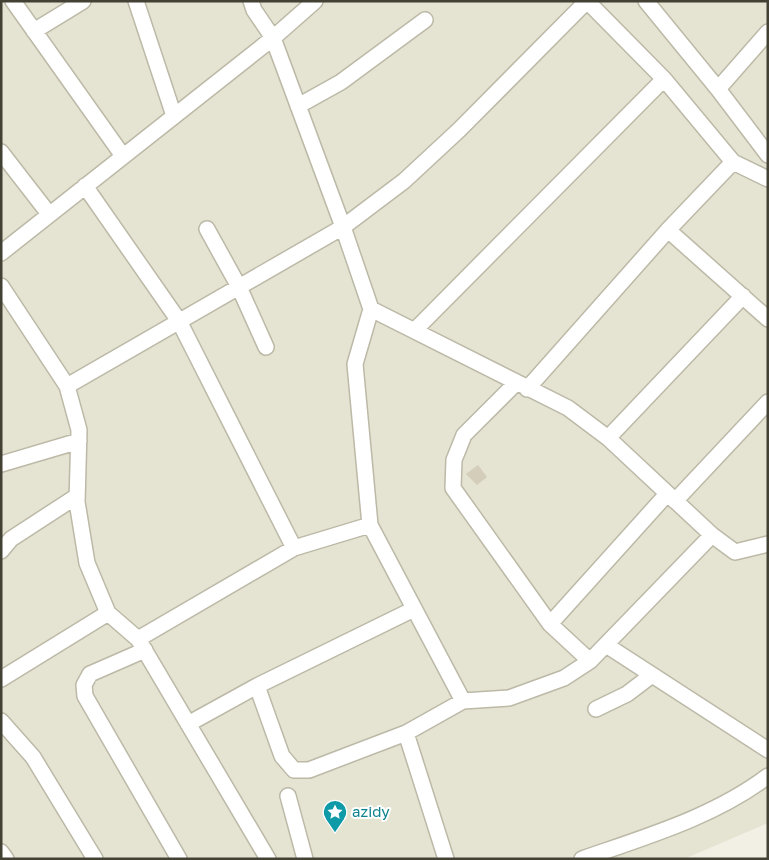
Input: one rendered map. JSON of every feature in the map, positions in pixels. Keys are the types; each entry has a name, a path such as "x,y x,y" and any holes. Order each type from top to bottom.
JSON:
{"street":[{"path":"13,1 123,156"},
{"path":"34,31 83,1"},
{"path":"136,1 174,116"},
{"path":"251,1 254,10 273,38 343,227 371,309 355,364 370,525 462,701"},
{"path":"1,253 273,38 315,1"},
{"path":"67,386 343,227 411,174 587,1 664,80 733,162 768,179"},
{"path":"646,1 718,89 768,155"},
{"path":"298,106 341,82 425,20"},
{"path":"718,89 768,32"},
{"path":"415,330 664,80"},
{"path":"1,152 49,214"},
{"path":"590,661 550,624 452,488 454,460 464,435 522,386 733,162"},
{"path":"85,186 180,321 294,548"},
{"path":"208,229 239,287 266,346"},
{"path":"668,230 768,319"},
{"path":"1,286 67,386 79,430 77,496 87,563 108,613 141,644 268,859"},
{"path":"608,438 743,296"},
{"path":"371,309 568,408 608,438 712,535 735,552 768,544"},
{"path":"550,624 671,498 768,402"},
{"path":"1,464 79,441"},
{"path":"1,551 12,539 77,496"},
{"path":"179,859 85,696 84,685 90,674 294,548 370,525"},
{"path":"257,686 282,756 294,770 310,770 406,733 462,701 482,701 517,696 564,678 590,661 712,535"},
{"path":"188,724 257,686 414,609"},
{"path":"1,679 108,613"},
{"path":"606,644 768,750"},
{"path":"596,709 627,694 652,675"},
{"path":"1,721 33,758 95,859"},
{"path":"406,733 446,859"},
{"path":"582,859 659,832 733,799 768,776"},
{"path":"288,796 305,859"},
{"path":"1,852 6,859"}],"shaded area":[{"path":"1,1 768,1 768,823 684,859 1,859"}],"building":[{"path":"478,465 487,477 477,485 466,474"}],"place":[{"name":"azidy","path":"335,833"}]}
